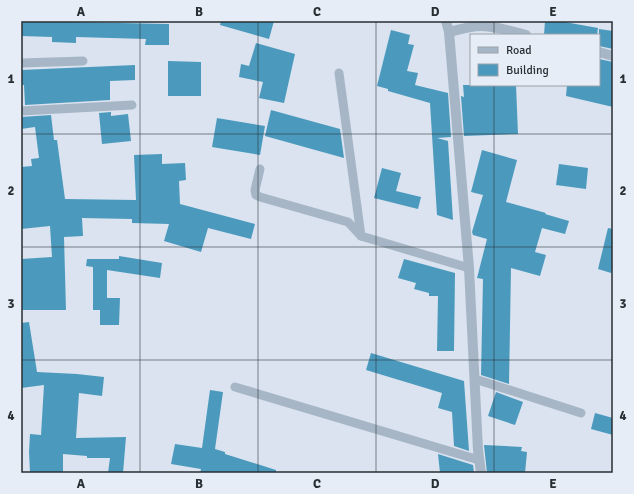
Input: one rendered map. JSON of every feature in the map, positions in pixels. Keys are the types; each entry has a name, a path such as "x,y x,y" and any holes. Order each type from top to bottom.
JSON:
{"street":[{"path":"446,21 449,32 469,268 474,379 481,473"},
{"path":"449,32 481,26 522,34"},
{"path":"600,52 613,56"}],"lane":[{"path":"21,63 83,61"},
{"path":"339,74 361,236"},
{"path":"21,111 132,105"},
{"path":"260,169 255,190 256,194 260,197 348,222 361,236 469,268"},
{"path":"474,379 581,413"},
{"path":"235,387 479,460"}],"building":[{"path":"21,21 169,24 169,45 145,45 146,39 76,37 76,43 52,42 52,37 21,36"},
{"path":"221,21 274,21 269,39 220,25"},
{"path":"545,21 559,21 598,28 597,34 544,34"},
{"path":"599,29 613,31 613,49 600,46"},
{"path":"391,30 410,35 408,44 414,45 407,71 418,73 415,85 448,93 451,137 437,138 448,141 453,220 437,215 430,103 388,91 388,89 377,86"},
{"path":"256,43 295,54 284,103 259,98 263,82 239,77 241,64 249,66"},
{"path":"600,59 613,62 613,107 566,96 567,86 600,86"},
{"path":"168,61 201,62 201,96 168,96"},
{"path":"135,65 135,80 110,81 110,100 25,105 24,85 21,85 21,70"},
{"path":"463,85 516,86 518,134 464,136 461,96 464,97"},
{"path":"271,110 340,129 344,158 265,136"},
{"path":"111,112 111,116 128,114 131,141 102,144 99,113"},
{"path":"51,115 54,140 57,140 65,199 136,200 134,155 162,154 162,164 185,163 186,180 179,181 180,204 255,224 251,239 208,228 201,252 164,241 169,224 132,223 132,219 82,218 83,236 64,237 66,310 21,310 21,259 52,257 50,226 21,229 21,167 32,166 31,159 39,158 35,127 21,129 21,117"},
{"path":"217,118 265,126 260,155 212,147"},
{"path":"482,150 517,160 506,202 569,221 565,234 542,228 535,252 546,255 540,276 511,268 509,384 481,375 483,279 477,278 487,239 473,235 472,232 483,195 471,192"},
{"path":"559,164 588,168 586,189 556,185"},
{"path":"382,168 401,173 396,191 421,197 418,209 374,198"},
{"path":"608,228 613,229 613,265 611,273 598,269"},
{"path":"119,256 162,263 160,278 107,270 107,298 120,298 119,325 100,325 100,310 93,310 93,267 86,266 87,259 119,259"},
{"path":"404,259 455,273 454,351 437,351 438,296 429,296 429,293 414,289 416,283 398,278"},
{"path":"29,322 37,372 104,377 102,396 79,393 76,438 126,437 123,473 108,473 110,458 87,458 87,456 63,454 63,473 30,473 30,434 41,435 44,385 21,388 21,323"},
{"path":"371,353 464,381 469,451 454,446 452,412 438,408 442,393 366,370"},
{"path":"210,390 223,392 215,449 225,452 225,454 276,470 276,473 200,473 201,469 171,464 175,444 202,448"},
{"path":"496,392 523,402 515,425 488,416"},
{"path":"595,413 613,418 613,435 591,429"},
{"path":"484,445 522,447 521,451 527,452 525,473 487,473"},
{"path":"438,454 473,465 474,473 440,473"}]}
